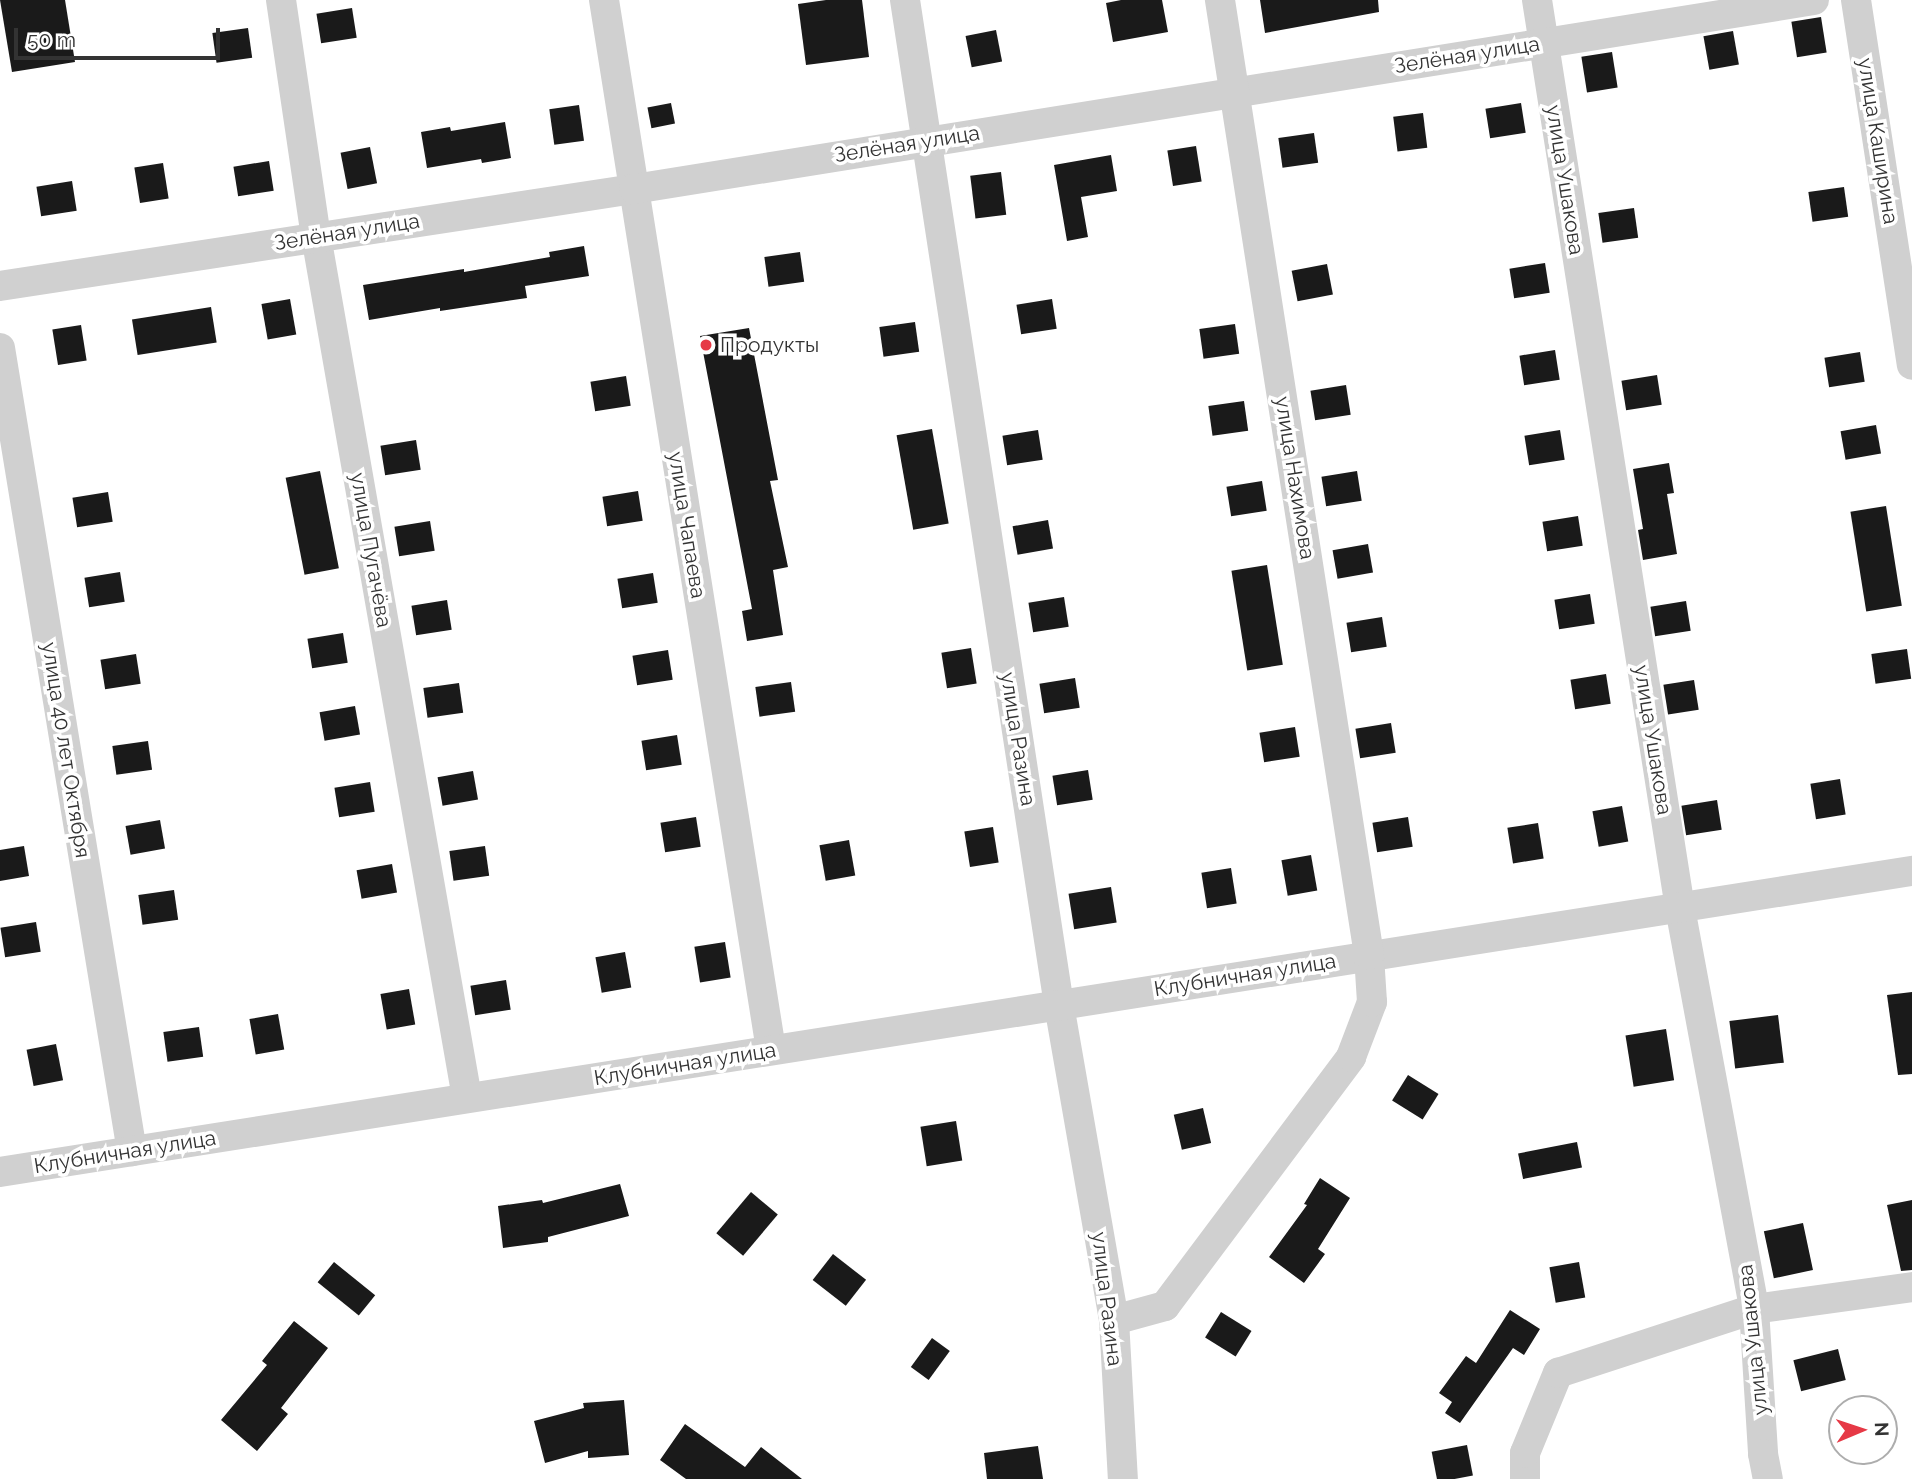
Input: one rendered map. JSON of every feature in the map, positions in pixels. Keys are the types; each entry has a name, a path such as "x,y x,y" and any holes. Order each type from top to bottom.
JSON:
{"street":[{"name":"улица Пугачёва","path":"281,0 316,236 467,1098"},
{"name":"улица Чапаева","path":"604,0 771,1051"},
{"name":"улица Разина","path":"905,0 1059,1005 1114,1320 1123,1479"},
{"name":"улица Нахимова","path":"1220,0 1369,955"},
{"name":"улица Ушакова","path":"1537,0 1680,908 1754,1309 1763,1454 1768,1479"},
{"name":"Зелёная улица","path":"0,286 634,189 1814,0"},
{"name":"улица Каширина","path":"1856,0 1912,366"},
{"name":"улица 40 лет Октября","path":"0,348 132,1151"},
{"name":"Клубничная улица","path":"0,1172 1912,871"},
{"path":"1114,1320 1165,1306 1351,1057 1372,1002 1369,955"},
{"path":"1525,1479 1525,1453 1559,1373 1754,1309 1912,1287"}],"building":[{"path":"0,0 65,0 75,62 12,72"},
{"path":"826,0 862,0 869,57 806,65 798,4"},
{"path":"1121,0 1162,0 1168,32 1113,42 1106,3"},
{"path":"1260,0 1378,0 1379,12 1265,33"},
{"path":"352,8 357,38 321,43 316,14"},
{"path":"1821,17 1827,53 1797,57 1791,22"},
{"path":"248,28 252,58 217,63 212,33"},
{"path":"996,30 1002,61 972,67 966,36"},
{"path":"1733,31 1739,64 1709,70 1703,36"},
{"path":"1612,52 1618,88 1587,92 1581,57"},
{"path":"671,103 675,124 651,128 647,108"},
{"path":"1521,103 1526,133 1490,138 1485,109"},
{"path":"579,105 584,141 554,145 549,109"},
{"path":"1423,113 1427,148 1397,151 1393,117"},
{"path":"505,122 511,158 482,163 481,159 427,168 421,132 450,127 451,131"},
{"path":"1314,133 1318,163 1283,168 1278,138"},
{"path":"1196,146 1202,182 1173,186 1167,151"},
{"path":"370,147 377,183 348,189 341,153"},
{"path":"1111,155 1117,191 1081,197 1088,237 1067,241 1054,165"},
{"path":"269,161 274,191 238,196 233,167"},
{"path":"163,163 169,199 140,203 134,168"},
{"path":"1001,172 1006,215 975,218 970,176"},
{"path":"72,181 77,211 41,216 36,187"},
{"path":"1844,187 1848,217 1813,222 1808,192"},
{"path":"1634,208 1638,238 1603,243 1598,213"},
{"path":"584,246 589,276 525,286 527,298 369,320 363,285 550,257 549,252"},
{"path":"800,252 804,282 769,287 764,257"},
{"path":"1545,263 1550,293 1514,298 1509,269"},
{"path":"1327,264 1333,294 1298,301 1292,271"},
{"path":"290,299 296,334 268,339 261,304"},
{"path":"1052,299 1057,329 1021,334 1016,305"},
{"path":"211,307 217,343 138,355 132,320"},
{"path":"915,322 919,352 884,357 879,327"},
{"path":"1235,324 1239,354 1204,359 1199,329"},
{"path":"81,325 87,361 58,365 52,330"},
{"path":"749,328 778,480 770,481 788,567 773,570 783,635 747,641 742,611 752,609 700,336"},
{"path":"1555,350 1560,380 1524,385 1519,356"},
{"path":"1860,352 1865,382 1829,387 1824,358"},
{"path":"1657,375 1662,405 1626,410 1621,381"},
{"path":"626,376 631,406 595,411 590,382"},
{"path":"1346,385 1351,415 1315,420 1310,391"},
{"path":"1244,401 1248,431 1213,436 1208,406"},
{"path":"1876,425 1881,454 1846,460 1841,431"},
{"path":"932,429 949,524 913,530 897,435"},
{"path":"1038,430 1043,460 1007,465 1002,436"},
{"path":"1560,430 1565,460 1529,465 1524,436"},
{"path":"416,440 421,470 385,475 380,446"},
{"path":"1669,463 1674,493 1667,494 1677,554 1643,560 1638,530 1643,529 1633,469"},
{"path":"320,471 339,568 305,575 286,478"},
{"path":"1357,471 1362,501 1326,506 1321,477"},
{"path":"1262,481 1267,511 1231,516 1226,487"},
{"path":"638,491 643,521 607,526 602,497"},
{"path":"108,492 113,522 77,527 72,498"},
{"path":"1886,506 1902,606 1866,611 1850,512"},
{"path":"1578,516 1583,546 1547,551 1542,522"},
{"path":"1048,520 1053,549 1018,555 1013,526"},
{"path":"430,521 435,551 399,556 394,527"},
{"path":"1368,544 1373,573 1338,579 1333,550"},
{"path":"1267,565 1283,665 1247,670 1231,571"},
{"path":"120,572 125,602 89,607 84,578"},
{"path":"653,573 658,603 622,608 617,579"},
{"path":"1590,594 1595,624 1559,629 1554,600"},
{"path":"1064,597 1069,627 1033,632 1028,603"},
{"path":"447,600 452,630 416,635 411,606"},
{"path":"1686,601 1691,631 1655,636 1650,607"},
{"path":"1382,617 1387,647 1351,652 1346,623"},
{"path":"343,633 348,663 312,668 307,639"},
{"path":"971,648 977,684 947,688 941,653"},
{"path":"1907,649 1911,679 1876,684 1871,654"},
{"path":"668,650 673,680 637,685 632,656"},
{"path":"136,654 141,684 105,689 100,660"},
{"path":"1606,674 1611,704 1575,709 1570,680"},
{"path":"1075,678 1080,708 1044,713 1039,684"},
{"path":"1694,680 1699,710 1668,714 1663,685"},
{"path":"791,682 795,712 760,717 755,687"},
{"path":"459,683 463,713 428,718 423,688"},
{"path":"355,706 360,735 325,741 320,712"},
{"path":"1391,723 1396,753 1360,758 1355,729"},
{"path":"1295,727 1300,757 1264,762 1259,733"},
{"path":"677,735 682,765 646,770 641,741"},
{"path":"148,741 152,770 116,775 112,746"},
{"path":"1088,770 1093,800 1057,805 1052,776"},
{"path":"473,771 478,800 443,806 438,777"},
{"path":"1840,779 1846,815 1816,819 1810,784"},
{"path":"370,782 375,812 339,817 334,788"},
{"path":"1717,800 1722,830 1686,835 1681,806"},
{"path":"1622,806 1628,841 1599,847 1592,811"},
{"path":"696,817 701,847 665,852 660,823"},
{"path":"1408,817 1413,847 1377,852 1372,823"},
{"path":"160,820 165,849 131,855 126,826"},
{"path":"1538,823 1544,859 1513,863 1507,828"},
{"path":"993,827 999,863 970,867 964,832"},
{"path":"849,840 855,875 826,881 819,845"},
{"path":"24,846 29,876 0,881 0,850"},
{"path":"485,846 489,876 454,881 449,851"},
{"path":"1311,855 1317,890 1288,896 1281,860"},
{"path":"392,864 397,893 362,899 357,870"},
{"path":"1231,868 1237,904 1207,908 1201,873"},
{"path":"1111,887 1117,923 1074,929 1069,894"},
{"path":"174,890 178,920 143,925 138,895"},
{"path":"36,922 41,952 5,957 0,928"},
{"path":"725,942 731,978 700,982 694,947"},
{"path":"625,952 631,987 602,993 595,957"},
{"path":"506,980 511,1010 475,1015 470,986"},
{"path":"409,989 415,1024 387,1029 380,994"},
{"path":"1912,992 1912,1074 1898,1075 1887,995"},
{"path":"278,1014 284,1049 256,1054 249,1019"},
{"path":"1778,1015 1784,1063 1735,1069 1729,1021"},
{"path":"199,1027 203,1057 168,1062 163,1032"},
{"path":"1666,1029 1674,1080 1634,1087 1626,1035"},
{"path":"56,1044 63,1080 34,1086 27,1050"},
{"path":"1408,1075 1439,1094 1423,1120 1392,1100"},
{"path":"1203,1108 1211,1143 1182,1150 1174,1115"},
{"path":"956,1121 962,1161 927,1166 920,1127"},
{"path":"1577,1142 1582,1168 1523,1179 1518,1153"},
{"path":"1320,1178 1350,1198 1318,1249 1325,1254 1304,1283 1269,1257 1307,1205 1304,1204"},
{"path":"620,1184 629,1216 548,1237 548,1242 503,1248 498,1206 542,1200 543,1203"},
{"path":"751,1192 778,1214 743,1256 716,1233"},
{"path":"1912,1200 1912,1270 1901,1271 1887,1205"},
{"path":"1803,1223 1813,1270 1774,1278 1764,1231"},
{"path":"833,1254 866,1280 846,1306 813,1280"},
{"path":"334,1262 375,1295 359,1316 318,1282"},
{"path":"1579,1262 1585,1297 1556,1303 1549,1267"},
{"path":"1510,1310 1540,1329 1524,1355 1513,1348 1460,1423 1445,1413 1452,1402 1439,1393 1466,1356 1476,1363"},
{"path":"1221,1312 1252,1331 1236,1357 1205,1337"},
{"path":"294,1321 328,1348 281,1408 288,1414 257,1451 221,1420 267,1365 262,1361"},
{"path":"932,1338 950,1351 929,1380 911,1367"},
{"path":"1838,1349 1846,1380 1801,1391 1793,1360"},
{"path":"624,1400 629,1455 588,1458 588,1451 545,1463 534,1421 584,1408 583,1403"},
{"path":"685,1424 745,1467 761,1447 802,1479 686,1479 660,1460"},
{"path":"1467,1445 1473,1475 1437,1479 1432,1452"},
{"path":"1038,1446 1043,1479 987,1479 984,1453"}],"place":[{"name":"Продукты","path":"706,345"}]}
